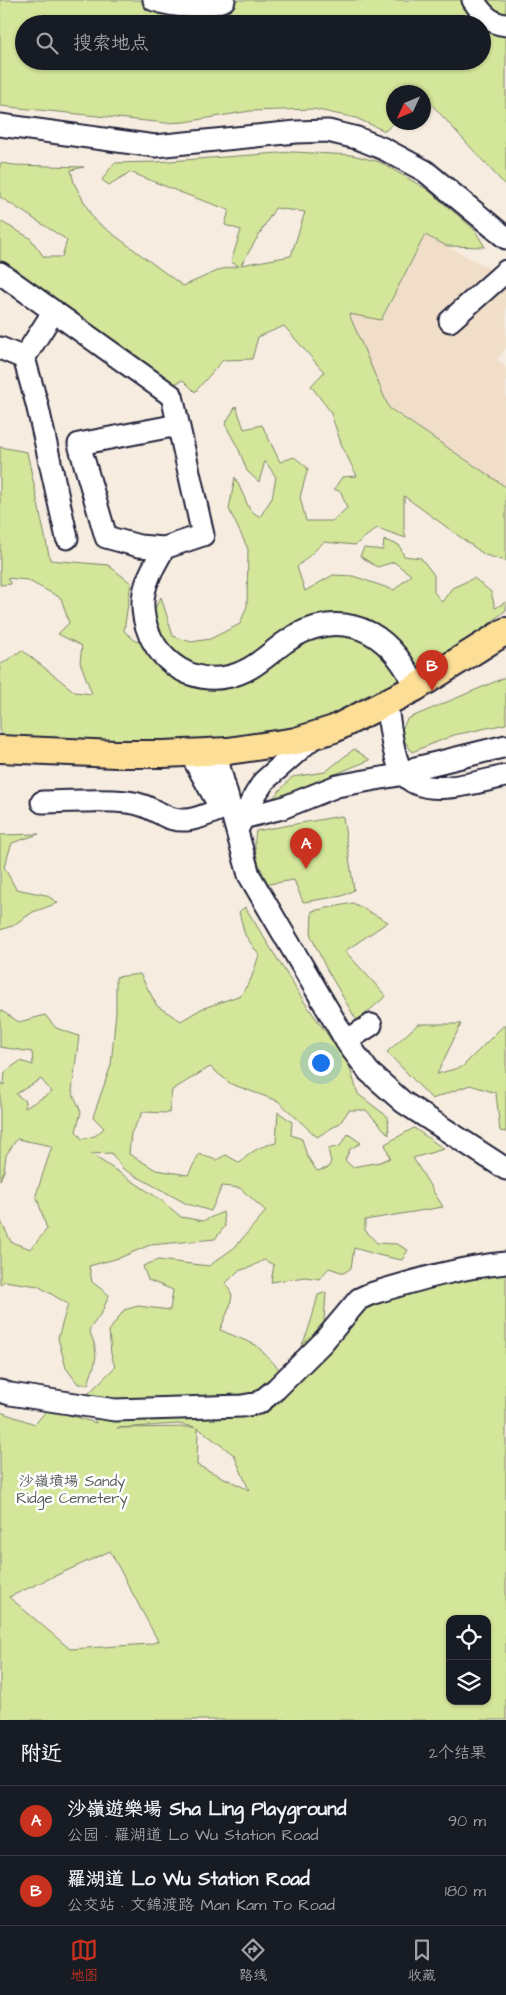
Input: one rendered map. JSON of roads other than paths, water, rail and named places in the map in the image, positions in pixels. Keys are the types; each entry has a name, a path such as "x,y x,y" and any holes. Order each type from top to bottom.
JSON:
{"main road":[{"path":"0,749 116,754 202,752 296,741 334,729 415,688 506,631"}],"street":[{"path":"154,0 188,7 205,6 224,0"},
{"path":"472,0 485,15"},
{"path":"491,20 506,25"},
{"path":"0,125 155,146 296,132 328,131 357,138 384,149 425,171 506,238"},
{"path":"450,321 506,271"},
{"path":"0,272 172,396 203,535 164,548 139,546 106,537 78,444 178,425"},
{"path":"54,311 24,358 67,538"},
{"path":"0,348 24,358"},
{"path":"139,546 146,585 143,614 148,634 154,645 169,662 187,673 207,678 226,678 236,675 254,666 284,643 304,631 339,624 358,628 376,637 410,673 415,688"},
{"path":"146,585 164,548"},
{"path":"386,702 394,748 404,774 418,784 427,788 444,787 506,776"},
{"path":"239,825 264,781 317,734"},
{"path":"239,825 337,786 404,774 416,768 506,746"},
{"path":"202,752 221,809 239,825"},
{"path":"202,752 239,825 249,875 346,1041 369,1072 387,1089 506,1170"},
{"path":"42,802 128,802 147,806 164,816 178,821 191,821 221,809"},
{"path":"346,1041 371,1025"},
{"path":"0,1391 115,1410 242,1406 259,1403 276,1389 322,1343 359,1300 370,1294 446,1273 483,1265 506,1263"}],"place":[{"name":"羅湖道 Lo Wu Station Road","path":"432,691"},
{"name":"沙嶺遊樂場 Sha Ling Playground","path":"306,869"}],"park label":[{"name":"沙嶺墳場 Sandy Ridge Cemetery","path":"72,1490"}]}
